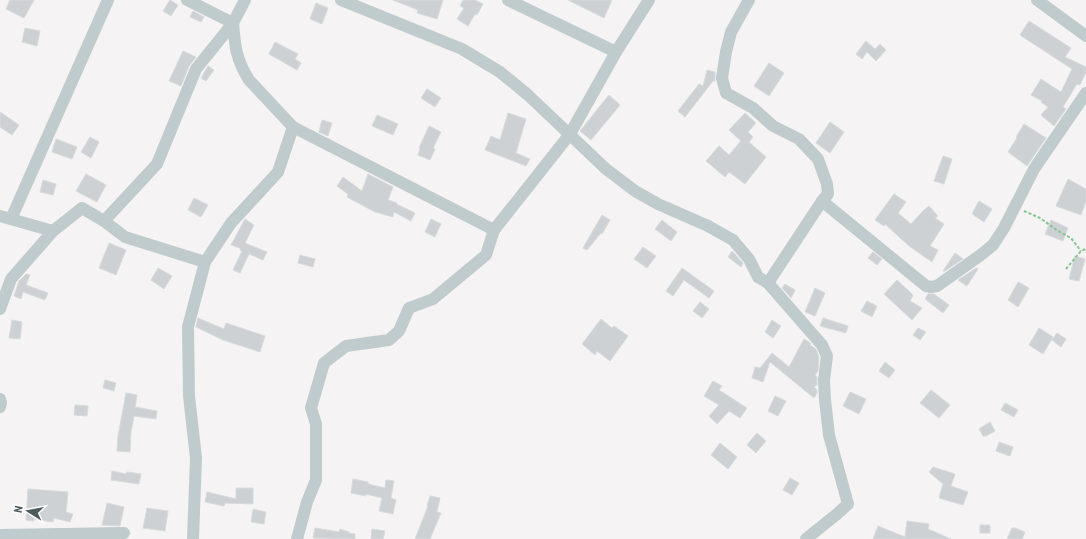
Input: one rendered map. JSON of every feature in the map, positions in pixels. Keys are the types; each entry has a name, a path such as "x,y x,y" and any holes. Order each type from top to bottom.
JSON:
{"street":[{"path":"53,231 5,218 108,0"},
{"path":"187,0 233,23"},
{"path":"104,221 157,164 196,69 233,23 245,0"},
{"path":"341,0 462,49 500,72 528,95 606,169 634,191 658,204 708,226 733,240 749,259 758,277 768,283 822,345 827,356 824,394 829,435 848,504 806,539"},
{"path":"508,0 616,52"},
{"path":"297,539 307,502 316,480 316,424 311,408 324,363 346,346 389,340 399,331 409,308 433,299 486,255 494,230 570,134 616,52 648,0"},
{"path":"749,0 731,32 726,52 722,78 726,93 753,108 773,126 799,139 818,159 827,184 828,194 768,283"},
{"path":"1037,0 1086,36"},
{"path":"233,23 236,52 244,72 249,80 293,127 494,230"},
{"path":"822,201 926,286 937,286 993,245 1004,228 1034,169 1086,93"},
{"path":"194,539 196,458 189,396 188,327 205,262 230,222 278,172 293,127"},
{"path":"0,308 10,279 53,231 82,208 104,221 125,238 205,262"},
{"path":"0,399 0,407"},
{"path":"0,535 124,533"}],"path":[{"path":"1016,204 1026,212 1040,218 1058,231 1072,238 1081,251"},
{"path":"1066,269 1081,251 1086,249"}],"building":[{"path":"10,0 34,0 24,18 6,9"},
{"path":"170,0 178,5 171,16 163,11"},
{"path":"393,0 443,0 437,19 417,13 418,10"},
{"path":"463,0 475,0 483,4 477,15 475,14 468,26 457,19 464,8 460,6"},
{"path":"568,0 612,0 604,18"},
{"path":"316,3 328,8 322,24 310,19"},
{"path":"193,11 204,17 201,22 190,17"},
{"path":"1029,21 1071,48 1065,57 1086,67 1086,72 1080,85 1077,84 1063,107 1066,109 1054,126 1041,115 1048,107 1041,102 1042,101 1031,95 1041,79 1061,92 1072,69 1020,35"},
{"path":"25,28 40,31 37,46 22,42"},
{"path":"866,41 875,49 880,44 886,50 876,61 867,52 862,59 856,54"},
{"path":"275,42 298,54 295,59 301,63 297,70 269,54"},
{"path":"183,51 196,57 189,66 181,86 169,81"},
{"path":"769,63 784,73 769,96 754,86"},
{"path":"208,66 214,70 206,81 201,78"},
{"path":"707,70 715,72 715,81 713,81 685,117 678,111 699,84 703,86"},
{"path":"427,89 441,98 435,107 421,98"},
{"path":"609,95 620,105 591,140 580,131"},
{"path":"0,112 19,125 12,135 0,127"},
{"path":"508,113 526,119 516,153 530,159 526,166 485,150 491,136 500,140"},
{"path":"745,113 756,123 748,132 753,137 749,142 766,157 745,184 729,172 725,177 706,161 719,146 729,155 741,141 729,130"},
{"path":"377,115 398,124 393,135 372,126"},
{"path":"322,120 332,123 328,136 319,132"},
{"path":"830,122 844,132 830,153 816,143"},
{"path":"1024,124 1046,138 1027,166 1008,152"},
{"path":"429,126 441,132 433,148 435,149 430,160 418,155 419,148"},
{"path":"90,137 99,142 91,158 81,152"},
{"path":"56,139 77,147 72,159 52,152"},
{"path":"943,156 952,159 944,184 934,181"},
{"path":"86,174 106,185 97,202 76,191"},
{"path":"368,174 393,187 388,200 397,203 396,204 415,213 411,221 394,212 393,217 375,212 347,197 348,194 337,186 343,177 362,191"},
{"path":"1068,179 1086,189 1086,201 1081,215 1056,206"},
{"path":"43,180 56,184 53,195 40,192"},
{"path":"894,194 906,202 898,213 911,224 929,206 938,216 935,218 944,224 930,246 938,250 932,262 909,246 885,224 884,226 875,220"},
{"path":"194,198 208,205 201,217 188,210"},
{"path":"979,201 992,209 984,222 972,214"},
{"path":"602,215 610,220 602,234 601,233 587,250 583,248"},
{"path":"245,219 254,225 245,243 267,252 263,260 249,254 240,273 233,270 242,251 240,248 231,245"},
{"path":"431,219 441,224 435,237 425,232"},
{"path":"662,220 677,232 671,241 655,229"},
{"path":"1051,220 1068,228 1063,241 1045,234"},
{"path":"109,243 126,250 116,275 99,268"},
{"path":"643,247 656,256 647,268 634,259"},
{"path":"732,251 743,263 741,267 728,257"},
{"path":"873,252 882,259 877,265 868,258"},
{"path":"955,253 963,259 943,271"},
{"path":"300,255 315,259 313,267 298,263"},
{"path":"1075,256 1085,259 1079,281 1069,279"},
{"path":"158,268 172,276 164,289 151,280"},
{"path":"682,268 714,291 709,298 684,280 673,296 666,291"},
{"path":"976,268 978,269 967,286 958,280"},
{"path":"26,274 30,275 26,285 48,293 45,300 23,292 21,299 14,296 19,281"},
{"path":"897,280 913,295 910,301 922,308 912,320 884,294"},
{"path":"1018,282 1029,288 1018,307 1008,300"},
{"path":"785,284 795,290 791,298 782,288"},
{"path":"815,288 825,293 815,316 805,312"},
{"path":"928,294 934,294 949,305 943,313 925,299"},
{"path":"867,301 877,306 872,317 861,311"},
{"path":"700,302 709,309 702,318 693,311"},
{"path":"198,318 224,329 226,323 265,336 260,352 223,340 196,327"},
{"path":"823,318 848,326 846,333 820,326"},
{"path":"601,319 612,328 614,326 628,336 610,361 597,351 595,355 582,344"},
{"path":"12,320 22,322 20,339 9,338"},
{"path":"772,320 781,326 773,338 765,332"},
{"path":"918,328 926,332 920,340 913,335"},
{"path":"1039,328 1053,337 1043,354 1029,345"},
{"path":"1057,333 1066,339 1061,347 1052,340"},
{"path":"804,339 816,349 819,357 818,371 815,375 817,377 817,385 814,387 817,390 817,393 814,398 770,362 763,382 752,378 755,367 760,368 772,353 789,367"},
{"path":"885,362 895,370 889,378 879,371"},
{"path":"105,380 116,383 114,391 103,388"},
{"path":"713,381 722,386 719,390 747,408 740,418 729,411 717,424 709,416 719,405 704,396"},
{"path":"931,390 950,405 939,418 920,403"},
{"path":"850,392 866,399 859,414 843,406"},
{"path":"126,393 137,395 135,407 157,411 156,419 134,416 131,432 130,452 117,451 118,436"},
{"path":"775,396 786,401 778,416 768,411"},
{"path":"1005,403 1018,410 1014,417 1001,410"},
{"path":"75,405 88,406 87,416 74,415"},
{"path":"990,422 995,431 983,436 979,429"},
{"path":"757,433 766,441 756,453 747,445"},
{"path":"999,442 1013,447 1010,456 996,451"},
{"path":"720,443 737,457 728,469 711,455"},
{"path":"933,467 955,474 951,486 968,492 963,505 939,498 943,484 929,472"},
{"path":"112,471 126,474 127,472 141,474 139,484 111,480"},
{"path":"790,478 799,483 792,495 783,490"},
{"path":"353,479 385,488 386,480 394,481 391,498 396,500 393,514 379,511 382,498 366,494 366,496 351,493"},
{"path":"236,488 253,488 253,504 225,503 224,506 205,502 207,492 236,499"},
{"path":"28,489 68,492 66,512 73,514 70,522 54,518 53,522 34,519 34,521 26,520"},
{"path":"430,496 440,498 437,512 441,513 430,539 415,539 428,506"},
{"path":"107,503 124,507 120,526 102,525"},
{"path":"147,508 168,511 165,531 143,528"},
{"path":"253,509 266,512 264,524 251,522"},
{"path":"907,521 929,524 928,529 951,539 873,539 878,526 905,537"},
{"path":"980,525 990,525 990,533 980,533"},
{"path":"315,528 339,532 340,529 355,534 355,539 313,538"},
{"path":"1012,528 1025,532 1022,539 1007,539"},
{"path":"372,529 385,531 383,539 371,539"}]}
